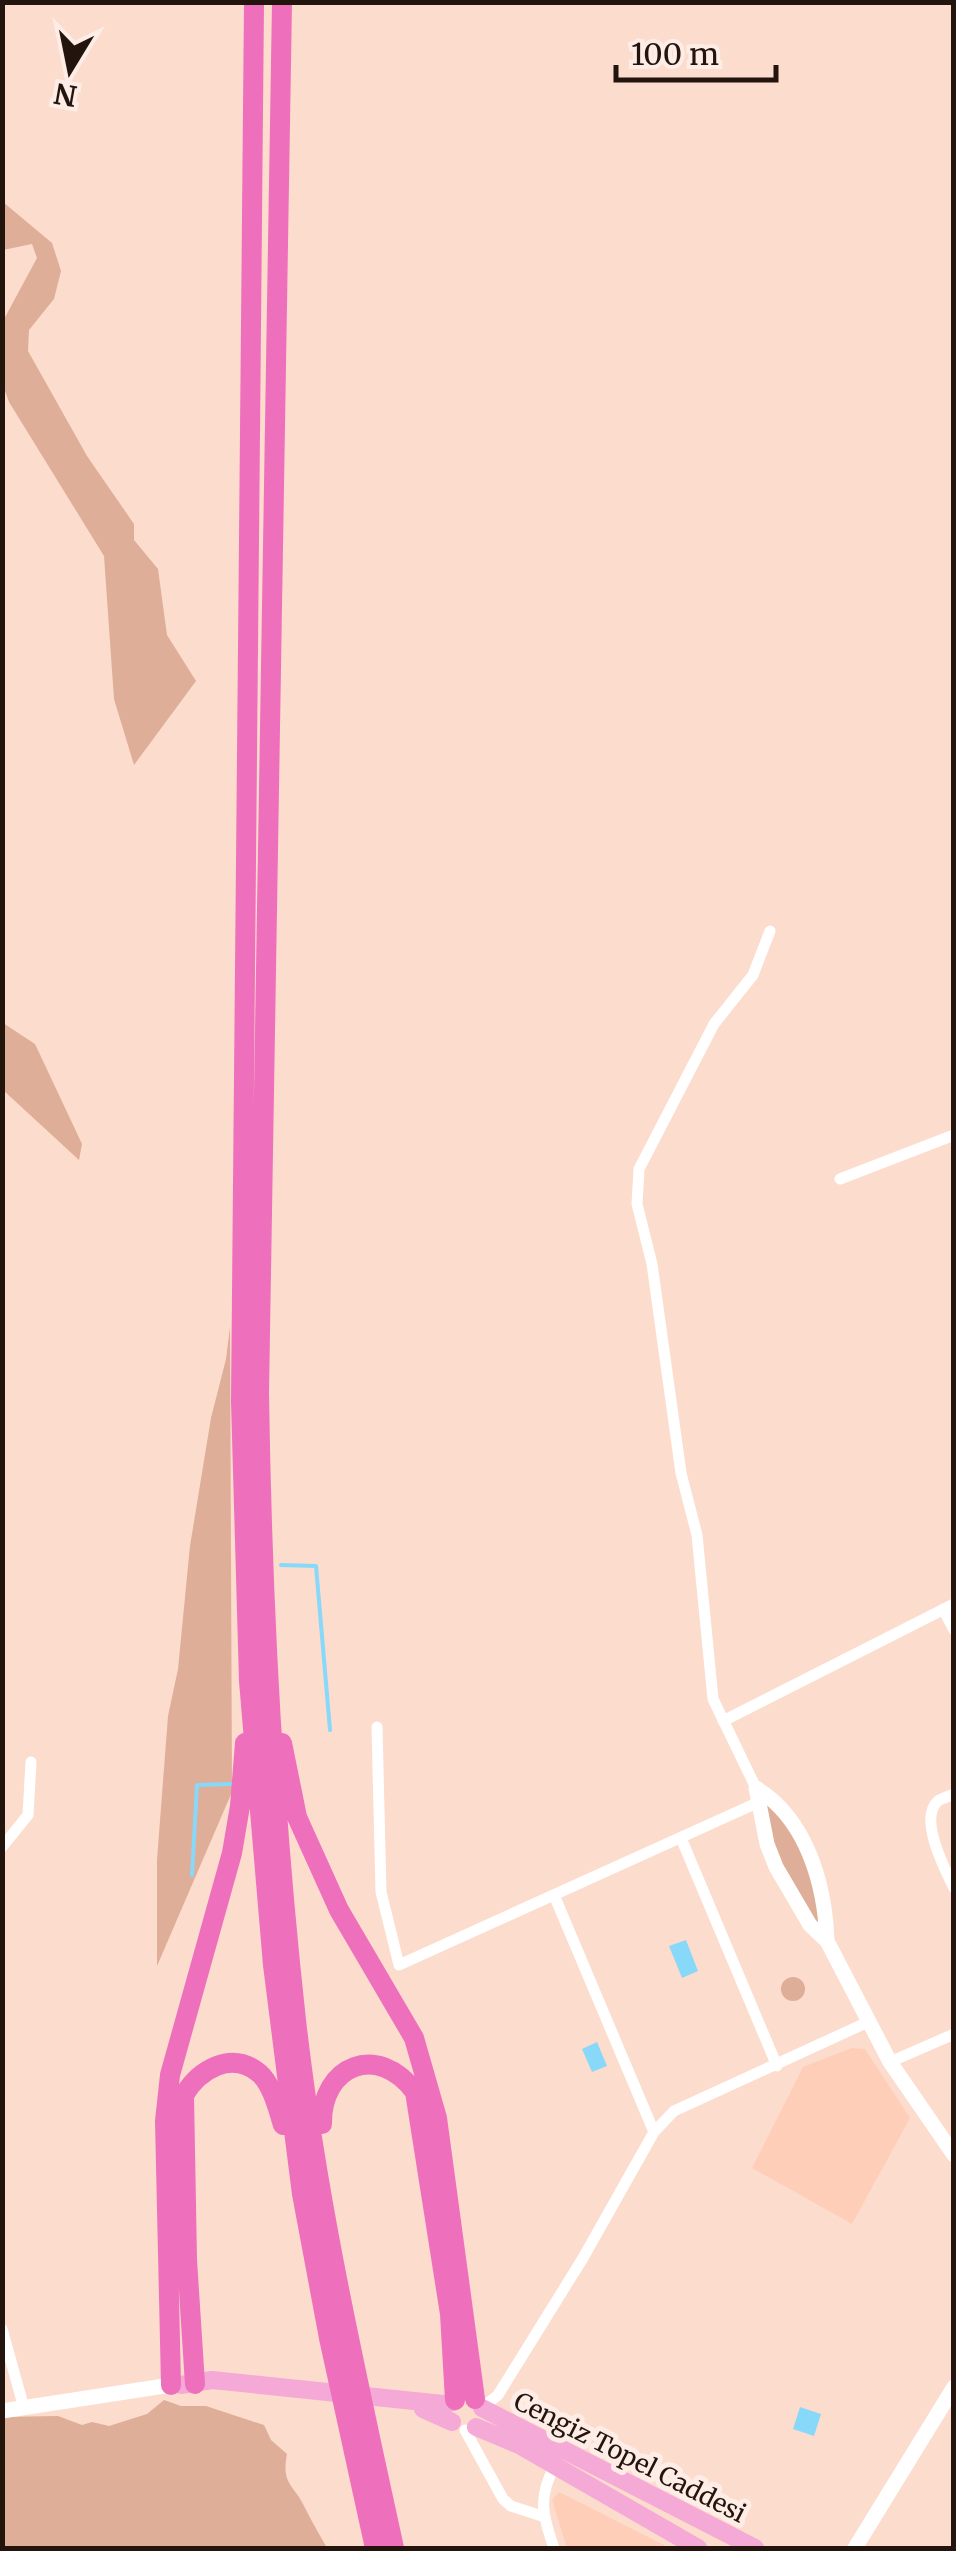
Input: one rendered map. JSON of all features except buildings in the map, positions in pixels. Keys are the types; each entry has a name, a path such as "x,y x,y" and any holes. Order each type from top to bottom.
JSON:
{"highway":[{"path":"254,2 240,1402 260,1682 273,1966 312,2193 329,2338 375,2548"},
{"path":"171,2385 165,2120 170,2075 232,1853 260,1682 260,1393 282,2"},
{"path":"260,1682 296,1817 339,1910 414,2038 419,2054 437,2118 466,2412"},
{"path":"312,2193 321,2105 327,2088 342,2072 362,2064 392,2069 415,2092 420,2109 466,2412"},
{"path":"194,2384 184,2095 194,2079 210,2066 247,2066 262,2075 312,2193 334,2270 394,2548"}],"main road":[{"path":"171,2385 270,2389 466,2412 698,2548"},
{"name":"Cengiz Topel Caddesi","path":"466,2412 755,2548"}],"street":[{"path":"770,931 753,975 714,1024 639,1169 638,1204 652,1264 681,1473 696,1536 713,1699 757,1795 776,1867 810,1925 827,1941 890,2062 954,2155"},
{"path":"840,1178 954,1135"},
{"path":"723,1722 948,1607 954,1630"},
{"path":"377,1727 380,1892 399,1964 681,1838 757,1795 768,1795 806,1843 822,1893 827,1941"},
{"path":"2,1847 28,1815 32,1762"},
{"path":"954,1794 936,1802 931,1831 954,1888"},
{"path":"681,1838 777,2066"},
{"path":"554,1895 654,2132"},
{"path":"542,2516 510,2506 503,2499 466,2412 498,2395 654,2132 674,2111 868,2022"},
{"path":"890,2062 954,2034"},
{"path":"2,2329 24,2408"},
{"path":"2,2411 171,2385"},
{"path":"855,2548 954,2387"},
{"path":"554,2548 542,2516 546,2488 556,2466"}],"shaded area":[{"path":"3,202 52,243 61,271 54,299 29,330 28,351 87,456 134,524 134,540 158,569 167,635 196,681 134,765 114,699 104,556 9,402 3,385 3,321 37,258 32,244 3,250"},
{"path":"3,1023 35,1044 82,1144 79,1160 3,1090"},
{"path":"230,1327 232,1792 157,1966 157,1860 168,1716 178,1669 190,1546"},
{"path":"763,1795 805,1850 822,1931 775,1859"},
{"path":"793,1977 802,1980 802,1998 793,2001 784,1998 781,1989 784,1980"},
{"path":"852,2048 865,2049 910,2118 852,2224 752,2168 803,2067"},
{"path":"164,2400 181,2406 206,2406 264,2425 271,2440 287,2454 287,2478 327,2548 3,2548 3,2417 58,2416 82,2425 92,2422 109,2426 147,2414"},
{"path":"559,2492 670,2548 567,2548 552,2500"}],"water":[{"path":"686,1940 698,1971 682,1978 669,1946"},
{"path":"597,2042 607,2066 592,2072 582,2049"},
{"path":"800,2407 821,2414 814,2436 793,2429"}],"waterway":[{"path":"281,1565 316,1566 330,1730"},
{"path":"192,1875 197,1785 232,1784"}]}
